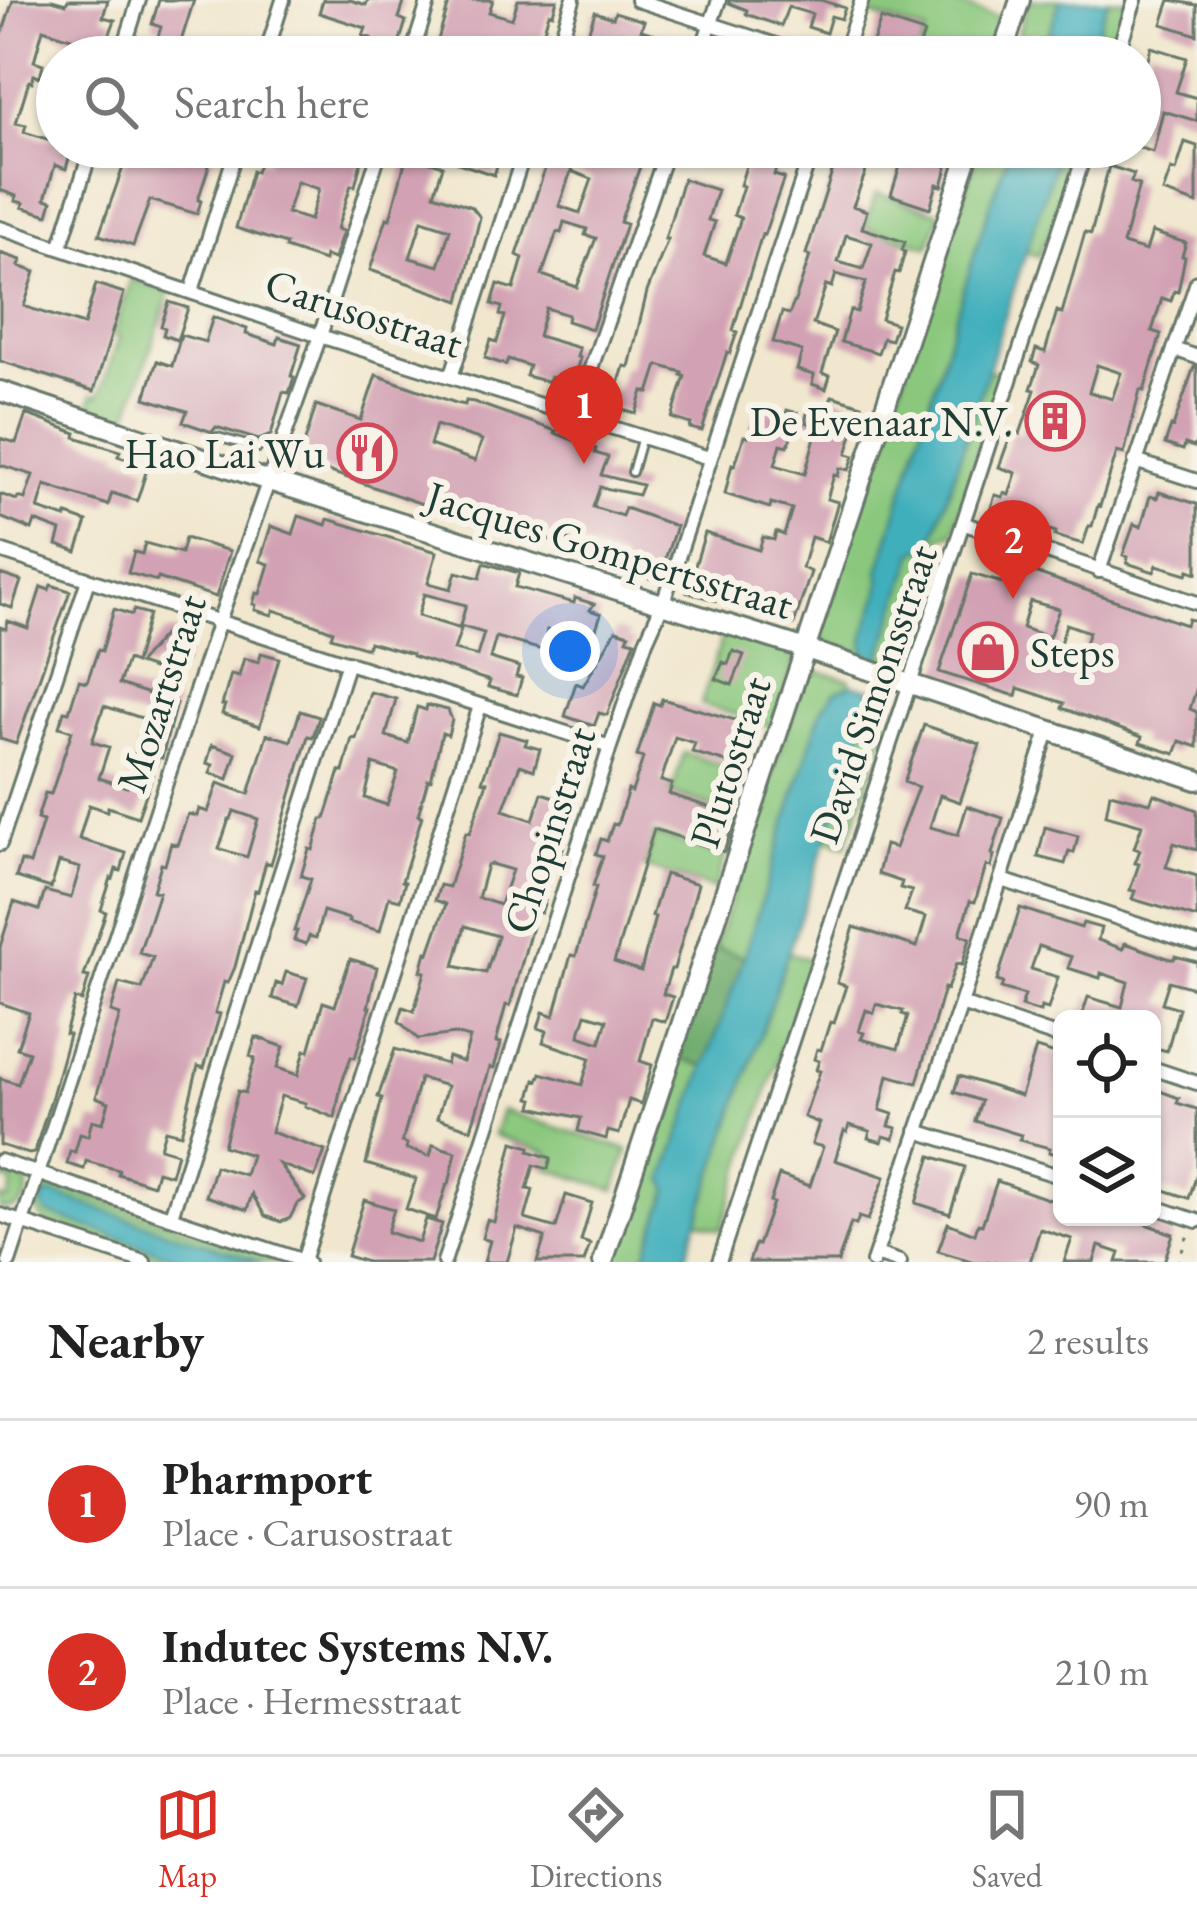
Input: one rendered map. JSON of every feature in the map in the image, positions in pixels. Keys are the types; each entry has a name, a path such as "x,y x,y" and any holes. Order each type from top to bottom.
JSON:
{"street":[{"path":"128,36 139,0"},
{"path":"272,36 283,0"},
{"path":"418,36 429,0"},
{"path":"562,36 573,0"},
{"path":"637,0 750,36"},
{"path":"706,36 719,0"},
{"path":"850,36 862,0"},
{"path":"1008,36 1020,0"},
{"path":"1123,36 1135,0"},
{"path":"60,248 85,168"},
{"path":"191,291 230,168"},
{"name":"Mozartstraat","path":"9,1262 219,621 374,168"},
{"path":"452,376 519,168"},
{"path":"575,414 661,168"},
{"name":"Chopinstraat","path":"444,1262 610,747 663,604 806,168"},
{"name":"Plutostraat","path":"603,1262 814,652 964,168"},
{"name":"David Simonsstraat","path":"718,1262 901,683 965,524 1080,168"},
{"name":"Carusostraat","path":"0,228 320,336 709,458"},
{"path":"1100,571 1197,282"},
{"path":"1174,350 1197,357"},
{"name":"Jacques Gompertsstraat","path":"0,391 1197,779"},
{"path":"1135,460 1197,481"},
{"path":"965,524 1197,603"},
{"path":"0,551 610,747"},
{"path":"0,844 88,580"},
{"path":"171,1216 348,662"},
{"path":"0,1161 305,1261 480,706"},
{"path":"900,1262 874,1258 1048,731"},
{"path":"1002,880 1197,944"},
{"path":"961,1004 1053,1035"},
{"path":"1161,1071 1197,1083"},
{"path":"917,1131 1053,1175"},
{"path":"1161,1209 1195,1220"},
{"path":"0,1215 145,1262"}],"lane":[{"path":"632,472 642,436"},
{"path":"208,460 217,437 258,448"}],"path":[{"path":"1178,1262 1195,1220"}],"green space":[{"path":"869,0 942,0 1006,20 1000,36 925,36 926,32 865,13"},
{"path":"1029,0 1060,0 1048,36 1017,36"},
{"path":"1108,0 1127,0 1116,36 1096,36"},
{"path":"973,168 1003,168 879,571 865,654 826,643 819,633"},
{"path":"1053,168 1073,168 1059,214 1038,256 1025,252"},
{"path":"876,193 940,213 929,247 865,227"},
{"path":"131,279 170,292 125,425 88,412 92,395 99,396 119,338 114,335"},
{"path":"988,370 1003,374 953,533 941,537 895,663 880,659 915,551 932,543"},
{"path":"724,632 787,651 792,657 773,727 701,704"},
{"path":"812,670 849,679 852,684 835,692 821,710 744,957 715,947 805,677"},
{"path":"866,688 894,694 895,707 846,846 826,840 871,707 872,695"},
{"path":"684,753 752,775 739,815 671,793"},
{"path":"655,835 725,857 715,889 645,867"},
{"path":"715,947 744,957 705,1066 676,1057"},
{"path":"788,952 811,960 721,1230 697,1221"},
{"path":"676,1057 705,1066 665,1179 669,1188 643,1262 608,1262"},
{"path":"502,1110 628,1150 615,1190 545,1168 549,1153 494,1135"},
{"path":"0,1166 19,1174 28,1186 26,1199 16,1208 0,1209 0,1198 8,1200 13,1183 0,1178"},
{"path":"52,1184 288,1262 261,1262 49,1194 47,1213 188,1262 163,1262 54,1226 35,1209 42,1188"}],"water":[{"path":"1060,0 1108,0 1096,36 1048,36"},
{"path":"1003,168 1053,168 932,543 915,552 880,659 865,654 864,643 879,592 879,571"},
{"path":"852,684 872,695 871,707 684,1262 643,1262 669,1189 664,1179 744,957 821,710 835,692"},
{"path":"54,1194 261,1262 188,1262 46,1213 41,1204 44,1196"}],"building":[{"path":"13,0 66,4 68,0 108,0 103,17 115,20 109,36 65,36 43,29 36,36 36,76 29,81 16,123 26,125 24,132 36,136 36,168 54,168 45,199 52,201 48,215 22,207 24,203 15,201 16,196 0,190 0,40"},
{"path":"159,0 194,0 183,36 158,36 161,27 152,24"},
{"path":"323,0 366,5 368,0 405,0 399,18 406,21 401,36 363,36 366,28 319,13"},
{"path":"450,0 493,0 489,12 512,19 518,0 557,0 542,36 439,36"},
{"path":"729,0 821,0 845,8 841,19 831,16 826,33 808,27 812,14 788,7 781,26 746,14 747,10"},
{"path":"1170,0 1197,5 1197,35 1162,24"},
{"path":"595,12 613,18 615,12 644,21 641,30 660,36 587,36"},
{"path":"881,19 924,33 923,36 875,36"},
{"path":"1161,50 1187,58 1176,92 1197,98 1197,121 1163,111 1161,119"},
{"path":"1185,142 1197,146 1197,204 1163,192"},
{"path":"123,168 208,168 197,214 150,200 133,246 99,235"},
{"path":"257,168 360,168 337,229 343,231 334,259 325,256 324,261 236,228 252,171","holes":["297,182 319,189 310,220 287,213"]},
{"path":"403,168 442,168 434,194 472,207 480,217 460,301 370,270","holes":["422,220 450,229 439,266 410,258"]},
{"path":"545,168 639,168 592,329 546,308 538,336 579,348 573,381 550,377 548,382 526,376 529,366 485,358 491,340 497,342 505,316 500,315 502,307 492,304 498,284 514,289 523,258 517,255","holes":["571,171 592,179 580,213 559,206","564,222 587,229 585,235 596,238 577,287 542,275"]},
{"path":"745,168 776,168 774,175 784,178 762,234 733,330 737,332 702,431 672,418 685,376 658,365 636,414 606,405 611,390 616,392 624,366 629,367 683,179 717,190 708,220 715,222 704,256 726,263 741,218 734,215"},
{"path":"833,168 867,168 853,206 867,211 862,228 905,242 881,319 896,324 891,340 883,338 878,353 841,342 850,310 857,312 866,282 836,274 832,287 826,285 813,324 835,332 822,373 830,376 826,389 812,384 814,375 797,370 802,351 773,342 782,312 789,314 796,298 810,256 806,254","holes":["846,235 872,243 863,269 838,262"]},
{"path":"899,168 947,168 930,208 891,195"},
{"path":"1108,168 1115,168 1134,174 1131,182 1139,185 1123,244 1146,251 1152,232 1186,243 1178,292 1174,291 1171,301 1162,298 1152,331 1161,334 1124,454 1117,452 1083,544 991,508 995,495 1009,495 1016,473 999,467 1012,431 1020,434 1035,390 1031,389 1039,365 1032,362 1036,349 1045,352 1057,311 1062,313 1085,232 1091,234","holes":["1097,365 1121,373 1112,399 1089,392"]},
{"path":"0,253 21,260 19,266 35,272 24,306 32,309 84,325 96,284 124,293 94,391 0,361"},
{"path":"169,302 188,308 177,340 163,335 161,326"},
{"path":"213,317 277,344 279,337 301,344 289,393 283,392 271,435 259,440 216,427 212,432 183,422 187,411 145,398 157,361 172,366 181,335 205,342"},
{"path":"1194,367 1197,439 1194,447 1185,444 1183,450 1165,444"},
{"path":"376,375 456,403 474,402 596,449 595,453 608,457 601,475 642,485 638,495 600,487 593,507 622,516 625,508 676,526 658,581 621,568 624,560 565,539 563,545 495,525 494,529 299,461 316,405 361,420","holes":["436,425 482,440 475,461 430,445"]},
{"path":"832,396 862,405 847,454 854,456 849,470 840,468 838,476 834,475 827,499 838,502 826,542 811,537 802,568 811,572 794,624 687,592 705,533 759,550 763,537 774,540 776,532 784,535 792,509 771,503 770,508 725,494 732,464 755,416 761,418 764,408 798,413 788,446 781,444 775,465 805,474 818,426 805,422 809,406 827,412"},
{"path":"26,414 148,466 137,501 112,493 108,505 45,485 38,509 87,522 77,552 57,545 61,531 35,521 32,530 0,517 0,494 25,499 33,475 0,465 0,438 16,443"},
{"path":"1159,492 1197,504 1197,573 1157,565 1154,572 1127,563 1123,555 1134,524 1141,527 1150,496 1157,498"},
{"path":"299,516 326,525 328,519 437,552 428,583 451,589 456,572 480,578 484,563 519,573 515,587 574,603 575,598 594,604 590,610 601,614 591,644 547,630 542,650 496,637 490,658 519,667 516,677 522,678 517,695 412,654 369,642 367,648 331,637 333,631 295,617 255,610 256,593 260,594 269,564 260,561 271,526 293,534","holes":["424,594 466,605 460,626 484,633 477,656 454,650 461,629 418,616"]},
{"path":"185,538 230,551 216,597 128,573 134,552 142,554 145,543 181,553"},
{"path":"1011,564 1186,625 1188,619 1197,621 1197,687 1190,709 1197,712 1197,747 1180,741 1175,754 1062,708 1064,703 1018,688 1016,696 939,672 972,574 1006,584","holes":["1030,601 1059,609 1049,637 1022,628","1066,624 1089,632 1079,660 1057,653"]},
{"path":"0,574 21,581 12,608 0,604"},
{"path":"51,585 70,591 16,744 0,739 0,627 6,629 8,621 28,628 41,587 49,590"},
{"path":"114,609 149,614 135,663 127,660 119,684 176,703 162,758 138,817 89,805 79,839 126,853 121,871 116,869 111,878 101,910 106,912 84,976 89,977 82,1001 75,999 52,1096 34,1153 29,1154 0,1145 0,1078 18,1084 29,1052 17,1048 29,1013 0,1003 0,947 14,902 39,910 45,891 71,898 80,868 59,862 51,888 16,877 21,861 30,864 43,821 37,819 45,793 51,794 72,731 59,727 64,711 69,712 79,680 87,682 98,650 102,651","holes":["104,706 145,719 127,787 99,778 109,747 92,742"]},
{"path":"616,630 635,641 607,715 599,713 594,726 565,716 576,683 583,686"},
{"path":"164,634 189,636 180,669 155,662 153,669 138,664"},
{"path":"733,651 744,655 732,685 716,679"},
{"path":"261,653 279,658 260,726 222,714 222,705 231,674 239,676 244,658 259,662"},
{"path":"370,692 396,699 386,736 408,743 417,707 448,710 452,720 448,735 442,733 428,779 400,900 389,897 380,931 323,911 316,938 309,936 306,944 294,940 311,879 301,876 352,738 356,739","holes":["373,764 398,772 387,805 365,798"]},
{"path":"662,699 749,724 736,765 692,752 695,743 675,737 661,781 672,784 669,794 736,816 724,852 654,829 614,962 641,971 665,874 698,884 663,994 673,997 665,1022 652,1018 640,1061 652,1065 641,1104 629,1100 619,1134 608,1131 606,1139 578,1131 581,1118 532,1107 534,1099 530,1098 541,1073 582,1085 590,1058 543,1042 547,1031 538,1028 543,1012 554,1016 596,887 603,856 596,854 601,839 607,841 628,790 632,792 643,758 637,756 654,703 660,705","holes":["586,1014 607,1020 600,1043 579,1036"]},
{"path":"300,711 319,717 313,737 308,736 271,864 266,862 255,890 235,967 228,983 224,982 215,1013 220,1014 204,1068 198,1066 181,1134 165,1130 160,1148 177,1153 171,1175 157,1171 153,1185 86,1161 84,1169 67,1164 80,1134 88,1136 92,1120 103,1123 109,1102 96,1097 120,1015 111,1012 119,983 142,989 153,957 139,953 159,892 153,891 171,843 177,845 188,814 197,816 199,809 208,812 218,783 249,794 267,734 291,741","holes":["234,811 258,819 247,857 219,849"]},
{"path":"924,725 980,744 960,802 940,795 930,827 958,835 967,806 1003,818 991,867 986,866 960,934 970,938 962,965 956,964 944,988 917,1083 888,1075 880,1110 893,1114 889,1126 897,1128 894,1139 868,1138 870,1131 849,1125 844,1131 835,1160 885,1177 868,1220 859,1217 856,1225 851,1223 838,1262 749,1262 779,1175 810,1186 823,1147 812,1144 819,1123 804,1117 820,1071 814,1059 817,1049 821,1050 830,1022 834,1023 846,986 837,983 854,927 917,947 926,917 905,911 912,891 900,888 902,882 878,874 885,845 895,848 918,787 904,782","holes":["876,1004 908,1016 898,1049 861,1039 866,1010 874,1013"]},
{"path":"499,732 527,740 525,745 540,749 534,770 520,765 503,810 533,820 542,793 571,802 562,830 568,832 559,860 548,856 538,889 538,898 545,901 541,913 536,912 496,1042 501,1043 494,1068 490,1067 471,1129 437,1118 447,1086 420,1078 402,1142 406,1149 430,1156 433,1145 456,1152 436,1219 406,1209 416,1179 366,1164 382,1098 378,1097 395,1049 446,1064 448,1057 463,1062 470,1038 455,1034 418,1039 399,1021 403,1007 414,1011 426,952 446,904 435,900 440,885 449,887 487,782 482,781","holes":["491,864 512,870 500,905 478,898","465,926 498,936 486,973 454,966"]},
{"path":"212,745 236,753 228,779 210,773 213,765 207,763"},
{"path":"1110,793 1150,803 1154,794 1197,810 1197,850 1174,843 1166,867 1197,876 1197,918 1132,899 1140,850 1134,848 1142,825 1106,815"},
{"path":"1045,827 1078,836 1065,864 1038,857"},
{"path":"1020,908 1081,928 1083,923 1101,928 1098,940 1123,949 1125,943 1170,959 1197,962 1197,989 1169,981 1162,1003 1179,1008 1167,1051 1161,1049 1161,1010 1084,1010 1088,997 1122,1007 1128,982 1068,968 1072,957 1039,946 1031,969 1058,977 1048,1009 1041,1007 1040,1012 1021,1006 1025,995 1001,988 1003,983 997,981"},
{"path":"350,959 377,967 370,1007 355,1058 351,1057 341,1085 335,1118 281,1096 271,1132 325,1151 315,1177 279,1164 305,1199 281,1222 265,1216 252,1194 247,1210 206,1196 215,1166 245,1175 251,1155 223,1146 238,1091 245,1093 256,1037 284,1047 277,1068 298,1075 323,1002 335,1006"},
{"path":"286,972 307,978 298,1006 272,998"},
{"path":"1036,1048 1053,1053 1053,1153 1050,1148 1019,1140 1021,1135 975,1121 981,1101 954,1092 959,1076 1021,1096"},
{"path":"1161,1091 1197,1109 1197,1174 1189,1198 1161,1189"},
{"path":"513,1142 551,1158 548,1169 534,1165 525,1219 556,1228 566,1195 592,1203 581,1241 590,1244 584,1262 537,1262 545,1237 517,1228 507,1262 484,1262 490,1241 482,1238 487,1220 494,1222"},
{"path":"931,1156 965,1167 950,1214 916,1203"},
{"path":"997,1181 1053,1201 1053,1226 1151,1226 1173,1234 1164,1262 1117,1262 1120,1253 1099,1246 1094,1262 1064,1262 1072,1239 1040,1229 1030,1262 975,1262 938,1251 948,1223 975,1234 978,1224 982,1225"},
{"path":"364,1200 394,1209 387,1232 419,1242 426,1219 442,1224 430,1262 367,1262 347,1256"}],"place":[{"name":"De Evenaar N.V.","path":"1055,421"},
{"name":"Hao Lai Wu","path":"367,453"},
{"name":"Pharmport","path":"584,464"},
{"name":"Indutec Systems N.V.","path":"1013,599"},
{"name":"Steps","path":"988,652"}]}
